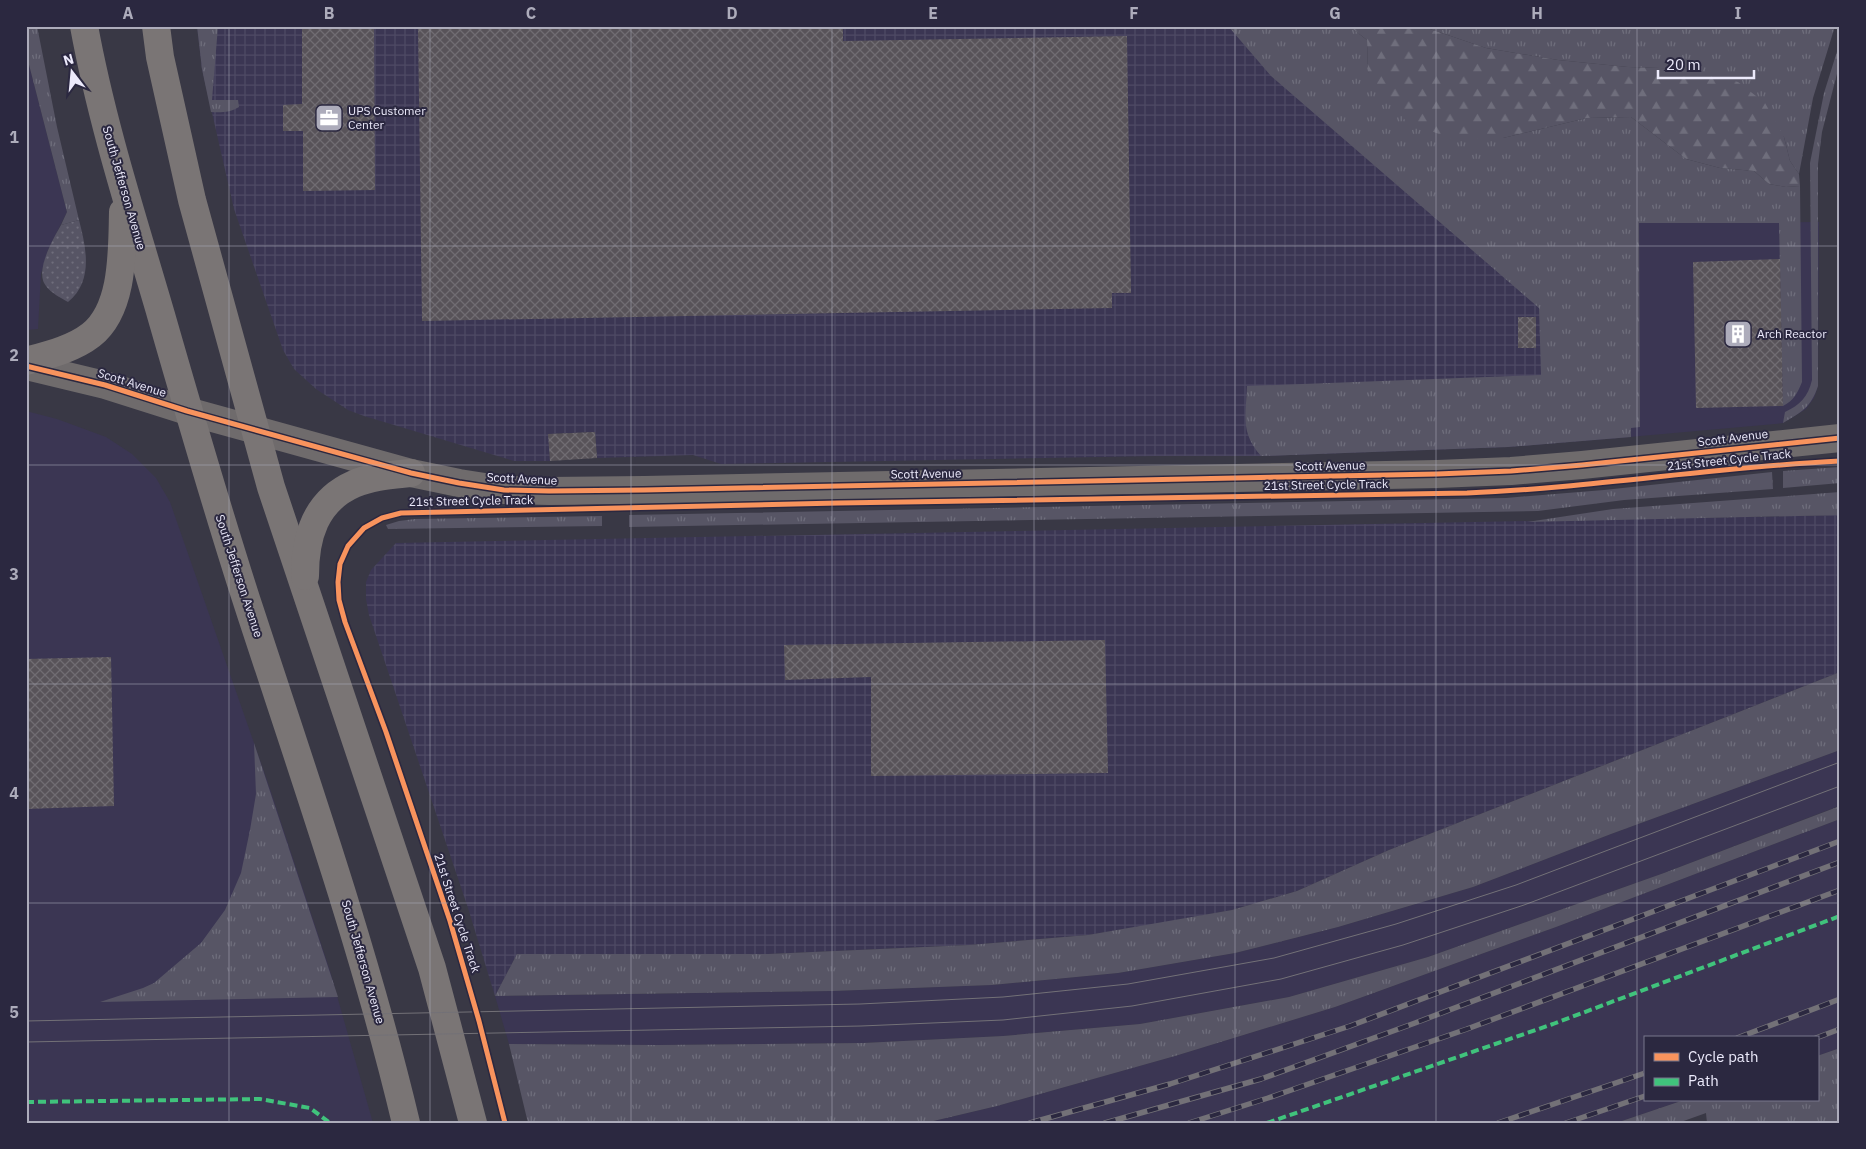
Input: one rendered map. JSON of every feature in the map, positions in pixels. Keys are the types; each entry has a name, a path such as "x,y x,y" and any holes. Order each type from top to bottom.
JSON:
{"main road":[{"name":"South Jefferson Avenue","path":"84,26 96,89 187,410 251,614 327,843 366,970 406,1123"},
{"path":"156,26 160,58 192,200 271,487 432,968 473,1123"},
{"path":"26,361 47,356 82,341 100,326 109,315 119,276 124,191"},
{"path":"304,590 307,540 314,524 336,495 355,484 378,477 411,473"}],"street":[{"name":"Scott Avenue","path":"26,366 105,385 411,473 504,490 549,492 1511,471 1840,438"}],"shaded area":[{"path":"197,26 1244,26 1612,223 1618,438 1508,447 1261,456 1154,456 721,464 693,455 597,458 595,432 549,434 550,461 514,461 348,410 316,389 294,369 283,350 234,209 202,69"},
{"path":"26,53 67,212 48,250 41,274 38,329 26,330"},
{"path":"1819,222 1818,386 1814,398 1806,409 1783,423 1618,438 1612,223"},
{"path":"26,411 57,419 106,437 132,454 156,478 170,502 270,789 330,971 373,1123 26,1123"},
{"path":"1840,515 1840,672 1389,850 1297,891 1232,910 1168,922 1088,935 969,945 768,954 517,954 495,996 468,908 369,615 366,599 366,582 371,570 396,543"},
{"path":"1840,750 1839,806 1664,873 1428,957 1289,997 1140,1024 1003,1036 863,1043 658,1045 509,1044 495,996 833,991 992,985 1118,973 1235,953 1338,927 1473,887"},
{"path":"1840,819 1840,1048 1818,1056 1818,1036 1644,1036 1644,1102 1678,1102 1616,1123 925,1123 997,1106 1175,1056 1335,1007 1556,927"}],"green space":[{"path":"26,26 37,26 57,127 79,220 61,225 67,212 26,53"},
{"path":"197,26 218,26 212,100 238,100 239,107 236,109 226,112 211,112 202,69"},
{"path":"1228,26 1349,26 1367,40 1368,72 1503,138 1587,118 1631,117 1686,159 1720,168 1754,171 1769,184 1786,187 1800,186 1802,382 1797,393 1793,399 1783,406 1779,223 1639,223 1640,427 1631,428 1631,437 1508,447 1261,456 1254,447 1247,431 1245,415 1247,386 1541,375 1539,308 1271,76"},
{"path":"1349,26 1421,26 1486,48 1558,60 1628,67 1691,69 1738,82 1765,103 1784,137 1790,161 1799,174 1800,186 1786,187 1769,184 1754,171 1720,168 1686,159 1631,117 1587,118 1503,138 1453,140 1405,120 1368,72 1367,40"},
{"path":"1421,26 1835,26 1813,98 1799,174 1790,161 1784,137 1691,69 1628,67 1558,60 1486,48"},
{"path":"1840,42 1840,62 1822,132 1818,164 1818,386 1809,404 1796,416 1783,423 1785,412 1803,400 1812,380 1810,163 1824,93"},
{"path":"79,220 84,241 85,274 76,294 68,302 46,286 42,273 43,264 61,225"},
{"path":"1840,467 1840,483 1783,488 1783,471"},
{"path":"1772,472 1773,489 1624,500 1538,511 629,527 629,515 1506,498 1604,490"},
{"path":"1840,492 1840,515 1527,522 1613,509"},
{"path":"602,516 602,526 388,529 386,525 415,519"},
{"path":"1840,672 1840,750 1473,887 1338,927 1235,953 1118,973 992,985 833,991 495,996 517,954 768,954 969,945 1088,935 1232,910 1297,891 1389,850"},
{"path":"254,743 338,997 100,1002 154,983 201,943 225,910 241,873 250,830 256,794"},
{"path":"1840,806 1840,819 1556,927 1335,1007 1175,1056 997,1106 925,1123 528,1123 509,1044 863,1043 1003,1036 1140,1024 1289,997 1428,957 1664,873"},
{"path":"1840,1048 1840,1123 1707,1123 1706,1113 1678,1123 1616,1123 1678,1102 1818,1102 1818,1056"}],"building":[{"name":"UPS Customer Center","path":"302,26 374,26 375,190 303,191 303,131 283,131 283,105 302,104"},
{"path":"418,26 843,26 843,41 1127,36 1131,293 1112,293 1112,308 422,321"},
{"name":"Arch Reactor","path":"1780,259 1783,406 1696,408 1693,262"},
{"path":"1518,317 1536,317 1536,348 1518,348"},
{"path":"595,432 597,458 550,461 548,434"},
{"path":"1105,640 1108,773 871,776 871,677 785,680 784,645"},
{"path":"111,657 114,806 26,809 26,659"}],"tram line":[{"path":"26,1021 860,1004 1003,997 1128,984 1274,958 1396,924 1516,885 1840,762"},
{"path":"26,1042 861,1026 1003,1020 1132,1006 1281,979 1403,945 1524,905 1840,786"}],"railway":[{"path":"1030,1123 1170,1084 1350,1026 1840,841"},
{"path":"1105,1123 1261,1079 1415,1023 1840,862"},
{"path":"1189,1123 1268,1098 1467,1029 1840,890"},
{"path":"1742,1036 1840,999"},
{"path":"1818,1037 1840,1029"},
{"path":"1498,1123 1644,1073"},
{"path":"1566,1123 1644,1096"}],"marked path":[{"path":"1267,1123 1553,1024 1840,916"},
{"path":"26,1102 260,1099 310,1108 330,1123"}],"cycle path":[{"name":"21st Street Cycle Track","path":"26,366 105,385 187,411 411,473 504,490 644,490 1437,474 1511,471 1582,465 1840,438"},
{"name":"21st Street Cycle Track","path":"505,1123 479,1021 450,921 386,732 345,622 339,600 340,564 348,546 364,528 382,518 401,513 838,503 1467,493 1560,487 1746,468 1840,461"}],"place":[{"name":"UPS Customer Center","path":"329,118"},
{"name":"Arch Reactor","path":"1738,334"}]}
